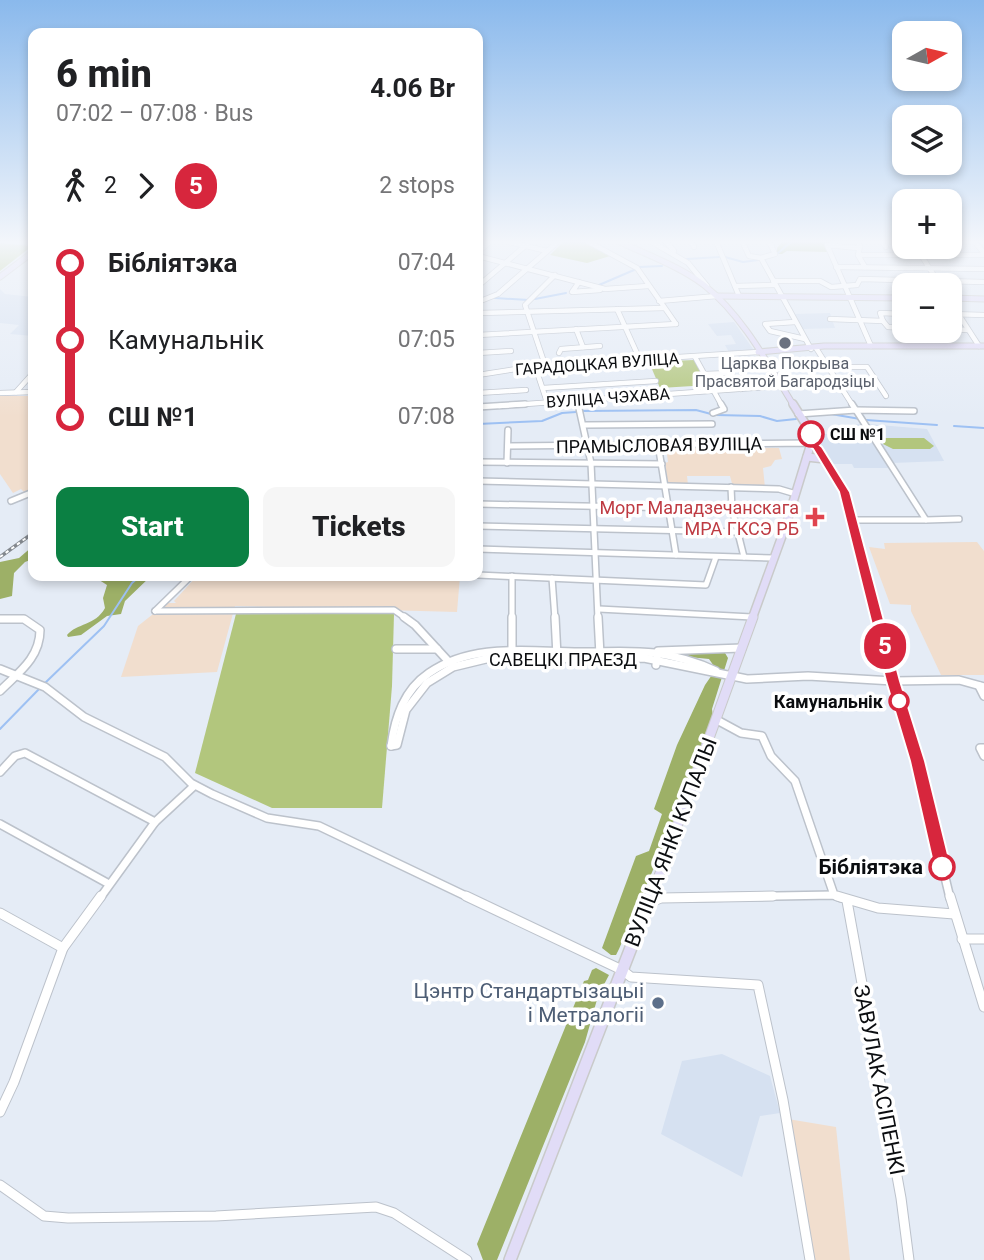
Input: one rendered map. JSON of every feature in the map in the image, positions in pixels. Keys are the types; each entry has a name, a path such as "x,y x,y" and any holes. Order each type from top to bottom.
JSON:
{"main road":[{"path":"720,300 801,417 811,433 811,443"},
{"path":"758,352 871,346 959,347"},
{"path":"813,348 982,347"},
{"name":"ВУЛІЦА ЯНКІ КУПАЛЫ","path":"510,1260 717,720 796,494 811,443"},
{"path":"807,457 825,459"}],"street":[{"path":"530,300 525,305 526,312 545,365"},
{"path":"659,301 673,300"},
{"path":"783,300 926,520"},
{"path":"850,300 871,346"},
{"path":"483,335 676,324 659,301"},
{"path":"483,313 664,308"},
{"path":"617,309 640,360"},
{"path":"892,313 880,313 888,327 892,327"},
{"path":"962,315 984,315"},
{"path":"830,319 883,321"},
{"path":"962,319 982,347"},
{"path":"795,322 765,324 769,331 806,339"},
{"path":"576,329 583,347"},
{"path":"962,330 968,330"},
{"path":"559,353 561,349 600,346"},
{"path":"483,353 511,351"},
{"name":"ГАРАДОЦКАЯ ВУЛІЦА","path":"483,374 545,365 758,352"},
{"path":"695,357 724,408 713,413"},
{"path":"535,366 547,402"},
{"path":"828,367 867,367 886,396"},
{"path":"705,374 731,373 741,389"},
{"path":"16,392 28,379"},
{"path":"542,388 656,381"},
{"name":"ВУЛІЦА ЧЭХАВА","path":"483,407 781,386"},
{"path":"483,393 526,390"},
{"path":"0,393 28,392"},
{"path":"577,400 592,463 600,657"},
{"path":"801,417 856,410 914,411"},
{"path":"585,425 712,424"},
{"path":"507,463 509,430"},
{"path":"811,443 817,447 844,492 893,681 917,761 954,914 984,1007"},
{"name":"ПРАМЫСЛОВАЯ ВУЛІЦА","path":"508,446 811,443"},
{"path":"659,444 676,555"},
{"path":"483,462 662,464"},
{"path":"483,481 731,487 779,489 796,494"},
{"path":"731,487 732,509 744,557"},
{"path":"11,501 28,494"},
{"path":"483,504 732,509"},
{"path":"852,520 960,519"},
{"path":"483,526 738,531"},
{"path":"483,549 774,558"},
{"path":"483,575 706,585 716,556"},
{"path":"512,576 512,652"},
{"path":"552,578 557,655"},
{"path":"186,581 155,611 394,610 415,625 449,662"},
{"path":"599,610 752,617"},
{"path":"0,619 24,619 40,630 41,639 39,649 0,691"},
{"name":"САВЕЦКІ ПРАЕЗД","path":"557,655 486,659 467,662 446,670 414,697 406,710 397,745 391,746 401,702 424,677 449,662 466,656 512,652 657,657 742,648"},
{"path":"396,649 437,649"},
{"name":"САВЕЦКІ ПРАЕЗД","path":"657,657 733,676"},
{"path":"0,669 45,687 84,717 165,757 194,786 267,818 330,830 622,970 631,977 758,985 786,1120 810,1260"},
{"path":"733,676 774,679 808,676 893,681 959,680 982,686 984,696"},
{"path":"717,720 741,733 762,736 771,756 795,781 834,895"},
{"path":"984,748 980,748 984,756"},
{"path":"0,772 15,756 24,753 155,822"},
{"path":"0,1112 14,1082 63,948 155,822 194,786"},
{"path":"0,824 108,884"},
{"path":"648,902 661,898 834,895 847,901 886,909 954,914"},
{"name":"ЗАВУЛАК АСІПЕНКІ","path":"847,901 901,1198 909,1260"},
{"path":"0,913 63,948"},
{"path":"962,939 984,939"},
{"path":"0,1185 44,1216 68,1218 216,1216 376,1207 394,1213 467,1260"}],"shaded area":[{"path":"0,300 28,300 28,336 10,334 19,325 0,323"},
{"path":"830,313 835,328 803,329 795,314"},
{"path":"734,322 753,349 749,353 730,354 725,345 736,344 731,335 717,336 708,324"},
{"path":"0,396 28,396 28,490 24,492 21,489 13,493 0,474"},
{"name":"СШ №1","path":"867,424 927,429 944,461 892,463 894,468 854,468 852,464 833,464 815,434 837,434 833,425"},
{"path":"666,447 779,448 782,459 763,468 765,488 733,487 730,476 687,476 688,485 668,485"},
{"path":"977,542 984,551 984,675 941,675 911,611 911,605 890,604 869,547 885,549 884,543"},
{"path":"192,581 460,581 457,612 235,606 217,672 121,677 138,626 167,603 176,603 174,601"},
{"path":"722,1054 770,1076 780,1113 760,1116 742,1177 661,1134 682,1061"},
{"path":"788,1119 836,1127 850,1260 814,1260"}],"green space":[{"path":"694,360 709,385 660,388 649,362"},
{"path":"885,438 924,438 934,446 930,449 893,449 883,444"},
{"path":"28,550 28,561 14,573 12,596 0,599 0,562 19,558"},
{"path":"101,581 146,581 125,601 121,614 107,616 81,635 68,637 71,631 101,614 105,608 103,598 107,585"},
{"path":"237,610 394,614 392,686 382,808 272,808 195,773"},
{"path":"712,651 725,653 728,658 712,709 713,717 668,835 619,949 616,955 611,955 602,948 636,856 649,851 662,814 654,809 677,745 705,685 716,669 709,659 678,654"},
{"path":"596,968 609,975 598,996 585,1042 497,1260 483,1260 477,1244 584,981 588,980 592,970"}],"waterway":[{"path":"583,411 696,410 711,414"},
{"path":"483,424 542,421 562,413 576,412"},
{"path":"831,414 860,419"},
{"path":"716,415 760,416 777,421 796,419 798,416"},
{"path":"866,420 937,425"},
{"path":"954,426 984,428"},
{"path":"45,683 104,626 134,581"},
{"path":"0,729 41,687"}],"railway":[{"path":"0,557 28,537"}],"bus line":[{"name":"5","path":"811,434 811,443 817,447 844,492 893,681 917,761 942,867"}],"place":[{"name":"Царква Покрыва Прасвятой Багародзіцы","path":"785,343"},
{"name":"СШ №1","path":"811,434"},
{"name":"Морг Маладзечанскага МРА ГКСЭ РБ","path":"815,517"},
{"name":"Камунальнік","path":"899,701"},
{"name":"Бібліятэка","path":"942,867"},
{"name":"Цэнтр Стандартызацыі і Метралогіі","path":"658,1003"}]}
